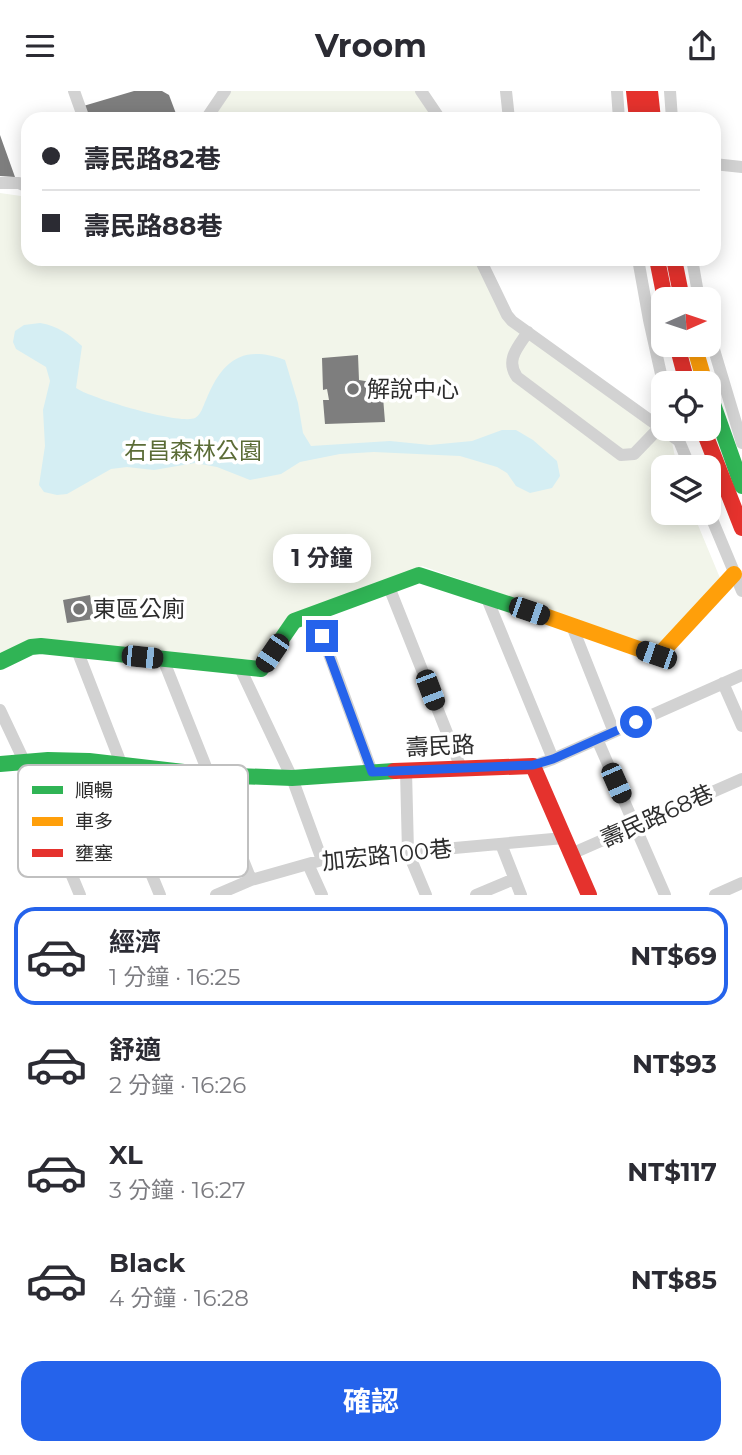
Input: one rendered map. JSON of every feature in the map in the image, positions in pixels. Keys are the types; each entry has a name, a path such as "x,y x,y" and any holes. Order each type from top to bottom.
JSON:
{"street":[{"path":"74,91 81,112"},
{"path":"211,112 225,91"},
{"path":"421,91 435,112"},
{"path":"506,91 508,112"},
{"path":"617,91 618,112"},
{"path":"634,91 636,112"},
{"path":"650,91 652,112"},
{"path":"670,91 672,112"},
{"path":"721,165 742,167"},
{"path":"0,183 21,184"},
{"path":"483,266 507,315 651,421"},
{"path":"639,266 661,371"},
{"path":"658,266 663,287"},
{"path":"675,266 680,287"},
{"path":"693,266 697,287"},
{"path":"528,333 511,362 517,377 621,455 634,454 651,436"},
{"path":"716,357 742,443"},
{"path":"721,427 742,486"},
{"path":"708,441 742,528"},
{"path":"714,525 742,591"},
{"path":"0,662 31,647 261,669 294,621 419,575 656,655 660,654 734,574"},
{"path":"389,587 461,768"},
{"path":"486,596 553,759"},
{"path":"314,613 372,772"},
{"path":"572,626 614,732"},
{"path":"77,650 114,765"},
{"path":"163,659 207,765"},
{"path":"240,668 292,778 321,860"},
{"path":"589,895 533,765 553,759 742,675"},
{"path":"723,683 742,726"},
{"path":"0,711 25,763"},
{"path":"597,739 665,895"},
{"name":"壽民路","path":"0,764 48,760 114,765"},
{"name":"壽民路","path":"248,776 292,778 533,765"},
{"path":"406,771 408,852 426,895"},
{"name":"壽民路68巷","path":"571,854 742,779"},
{"name":"加宏路100巷","path":"219,894 251,880 321,860 564,838"},
{"path":"501,845 521,895"},
{"path":"308,864 322,895"},
{"path":"248,872 251,880"},
{"path":"72,877 80,895"},
{"path":"153,877 160,895"},
{"path":"475,895 514,879"},
{"path":"715,895 742,883"}],"green space":[{"path":"231,91 422,91 436,112 218,112"},
{"name":"右昌森林公園","path":"0,193 21,196 21,266 479,266 513,323 651,419 651,441 672,441 675,455 651,455 651,525 698,525 720,578 662,650 422,566 291,616 263,661 111,647 0,656"}],"water":[{"path":"40,323 63,331 82,346 76,388 116,404 172,418 195,418 219,375 235,359 245,355 270,356 285,360 298,403 303,433 311,446 390,441 430,445 472,441 502,430 516,430 533,440 557,461 560,476 552,488 530,493 516,486 507,473 497,467 460,456 374,452 340,454 300,462 281,474 250,480 217,467 195,463 154,470 127,467 111,469 67,494 44,492 39,485 45,446 43,410 50,381 46,367 16,349 13,342 15,331 24,325"}],"building":[{"path":"134,91 162,91 169,95 175,112 82,112 80,107"},
{"path":"0,135 15,177 0,176"},
{"name":"解說中心","path":"358,355 359,380 371,382 378,389 379,396 383,397 385,422 325,424 323,400 329,400 327,389 323,390 322,358"},
{"name":"東區公廁","path":"90,595 94,619 67,623 63,600"}],"traffic: fast":[{"path":"721,427 742,486"},
{"path":"0,662 31,647 41,646 261,669 294,621 419,575 545,616"},
{"path":"0,764 48,760 124,765"},
{"path":"248,776 292,778 394,771"}],"traffic: slow":[{"path":"697,357 702,371"},
{"path":"545,616 656,655 660,654 734,574"}],"traffic: jam":[{"path":"634,91 636,112"},
{"path":"650,91 652,112"},
{"path":"658,266 663,287"},
{"path":"675,266 680,287"},
{"path":"680,357 684,371"},
{"path":"708,441 742,528"},
{"path":"394,771 533,766 589,895"}],"place":[{"name":"解說中心","path":"353,389"},
{"name":"東區公廁","path":"79,609"}],"route":[{"path":"322,636 372,772 533,765 553,759 636,722"}]}
